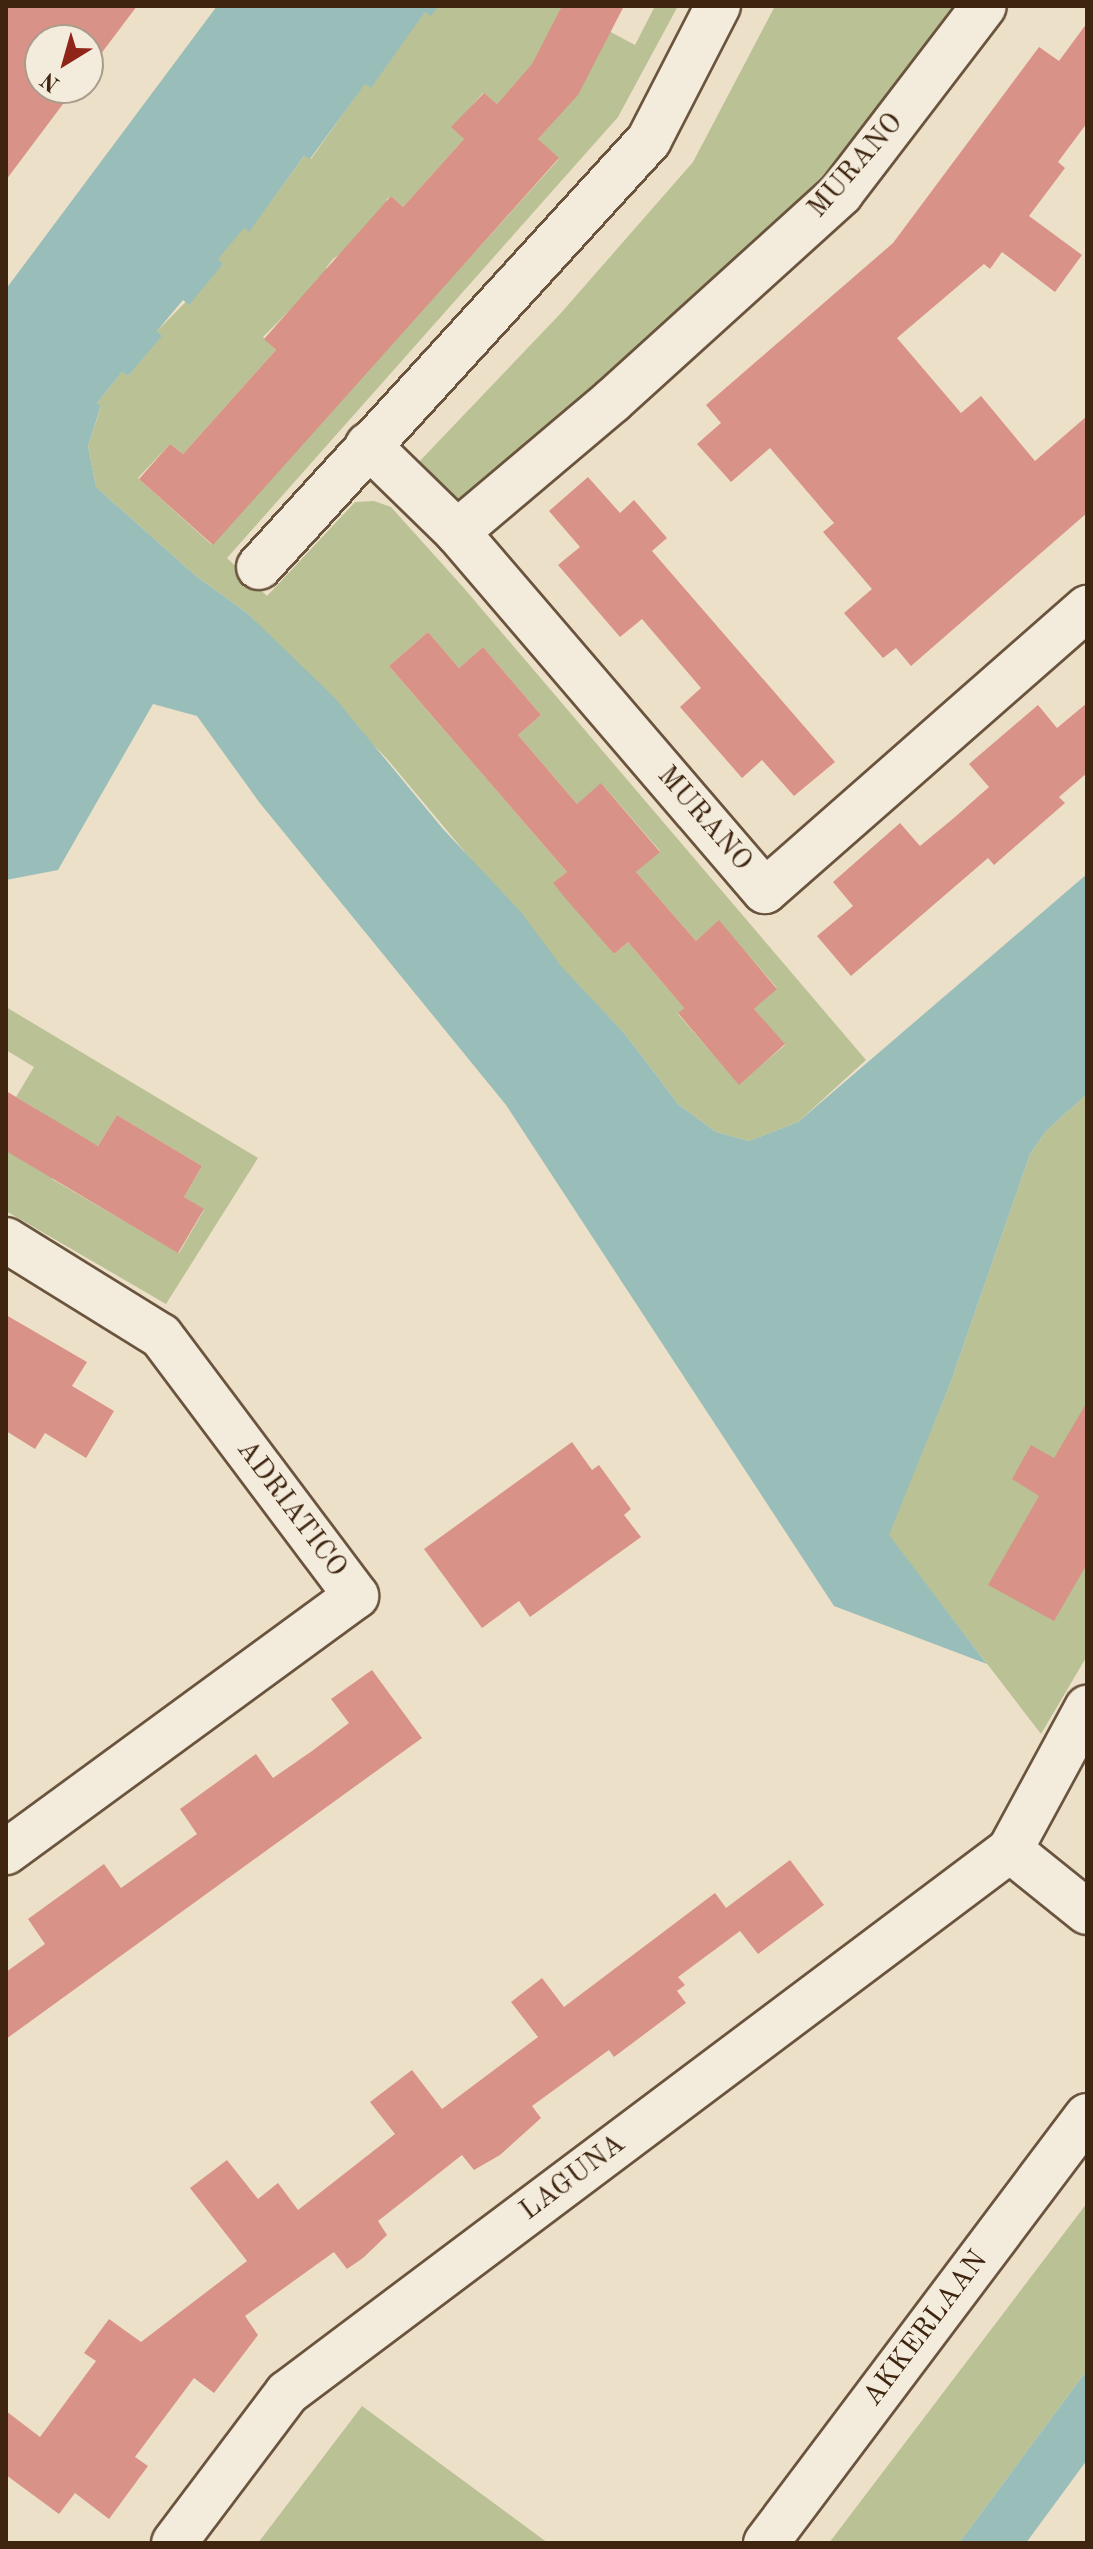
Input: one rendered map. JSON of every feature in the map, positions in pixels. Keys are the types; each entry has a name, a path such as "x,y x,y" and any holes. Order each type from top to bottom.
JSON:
{"street":[{"path":"259,567 649,140 718,6"},
{"name":"MURANO","path":"457,532 612,401 841,193 984,6"},
{"name":"MURANO","path":"368,445 457,532 765,891 1087,608"},
{"name":"ADRIATICO","path":"6,1240 161,1336 356,1596 6,1852"},
{"name":"LAGUNA","path":"174,2543 287,2393 1010,1850 1087,1708"},
{"path":"1010,1850 1087,1912"},
{"name":"AKKERLAAN","path":"766,2543 1087,2116"}],"green space":[{"path":"439,6 562,6 635,45 655,6 678,6 618,117 227,558 267,596 355,502 374,501 391,507 463,587 866,1060 798,1122 749,1141 716,1132 679,1105 624,1033 561,967 388,760 247,613 196,576 96,487 88,446 101,407 97,403 122,372 128,376 161,336 157,331 223,264 217,259 244,227 249,231 305,155 311,159 365,83 371,87 425,11 431,15","holes":["530,67 570,103 538,139 559,159 464,264 442,246 433,298 212,545 138,478 170,444 183,454 276,350 263,337 296,304 339,280 326,268 333,259 399,212 386,200 391,196 403,207 464,139 460,119 483,93 497,104","428,632 459,668 483,647 541,715 518,735 577,804 602,784 660,851 636,872 696,941 719,921 777,988 754,1009 785,1045 739,1084 678,1014 684,1008 628,942 614,954 554,883 567,872 389,666"]},
{"path":"775,6 960,6 827,182 459,511 416,465 561,313 693,162"},
{"path":"6,1007 258,1158 166,1304 6,1211 6,1151 36,1109 16,1097 34,1067 6,1050","holes":["117,1115 202,1166 184,1197 204,1210 179,1253 52,1179 78,1135 98,1146"]},
{"path":"1087,1094 1087,1656 1041,1734 888,1535 950,1384 1030,1154 1046,1131"},
{"path":"1087,2203 1087,2370 959,2543 829,2543"},
{"path":"362,2406 548,2543 258,2543"}],"water":[{"path":"217,6 439,6 431,16 425,12 371,88 365,84 310,159 304,156 249,232 244,228 218,259 223,264 189,305 183,300 157,331 162,336 128,376 122,372 97,403 101,406 88,446 96,487 196,576 247,613 334,697 443,829 521,912 561,966 624,1033 679,1105 716,1132 749,1141 798,1122 1087,874 1087,1094 1046,1131 1030,1154 950,1384 889,1535 987,1664 834,1606 506,1105 259,802 197,716 153,704 58,870 6,880 6,289"},
{"path":"1087,2370 1087,2460 1026,2543 959,2543"}],"building":[{"path":"6,6 137,6 104,50 104,24 24,24 24,104 63,104 6,180"},
{"path":"562,6 624,6 578,95 538,139 559,158 213,545 139,479 170,444 183,454 276,350 264,339 391,196 403,207 464,139 451,127 484,93 497,104 532,64"},
{"path":"1087,23 1087,123 1058,162 1065,168 1029,216 1082,255 1055,292 1002,252 990,269 984,264 897,338 961,413 981,396 1035,461 1087,416 1087,513 911,666 896,648 883,658 844,613 872,589 823,532 834,523 770,448 731,482 697,444 721,423 706,405 893,243 1039,47 1059,61"},
{"path":"588,477 620,513 634,500 667,538 652,551 835,762 794,796 762,760 742,778 680,707 701,688 642,619 620,637 558,565 580,547 549,511"},
{"path":"428,632 459,668 483,647 541,715 518,735 577,804 601,783 660,852 636,872 696,941 719,920 777,989 754,1009 785,1044 739,1085 678,1013 684,1008 628,942 614,954 566,899 553,883 567,872 389,666"},
{"path":"1087,703 1087,773 1059,797 1065,803 994,865 988,858 851,976 817,936 853,906 833,882 900,823 920,846 955,817 989,787 969,764 1038,705 1057,728"},
{"path":"6,1091 98,1146 117,1115 202,1166 184,1197 204,1209 178,1253 6,1151"},
{"path":"6,1315 87,1362 72,1386 114,1411 86,1458 45,1433 35,1449 6,1431"},
{"path":"1087,1402 1087,1564 1054,1621 988,1585 1039,1496 1012,1479 1031,1445 1054,1458"},
{"path":"572,1442 592,1470 599,1465 631,1509 624,1515 641,1537 530,1617 519,1601 482,1628 424,1549"},
{"path":"372,1670 422,1738 6,2039 6,1972 45,1944 28,1919 104,1864 121,1888 197,1834 180,1809 256,1754 273,1778 312,1751 349,1723 331,1699"},
{"path":"790,1860 824,1905 758,1954 740,1931 678,1977 685,1985 677,1991 686,2003 614,2057 609,2050 532,2106 541,2118 500,2155 474,2170 462,2155 378,2221 387,2235 363,2258 347,2269 334,2252 245,2316 258,2335 214,2393 194,2378 135,2457 148,2466 109,2519 75,2493 59,2514 6,2475 6,2411 40,2437 96,2361 84,2353 109,2319 141,2342 247,2261 190,2188 227,2160 258,2199 278,2183 298,2210 395,2134 370,2102 412,2070 442,2109 538,2037 511,2002 542,1978 564,2007 715,1893 726,1908"}]}
